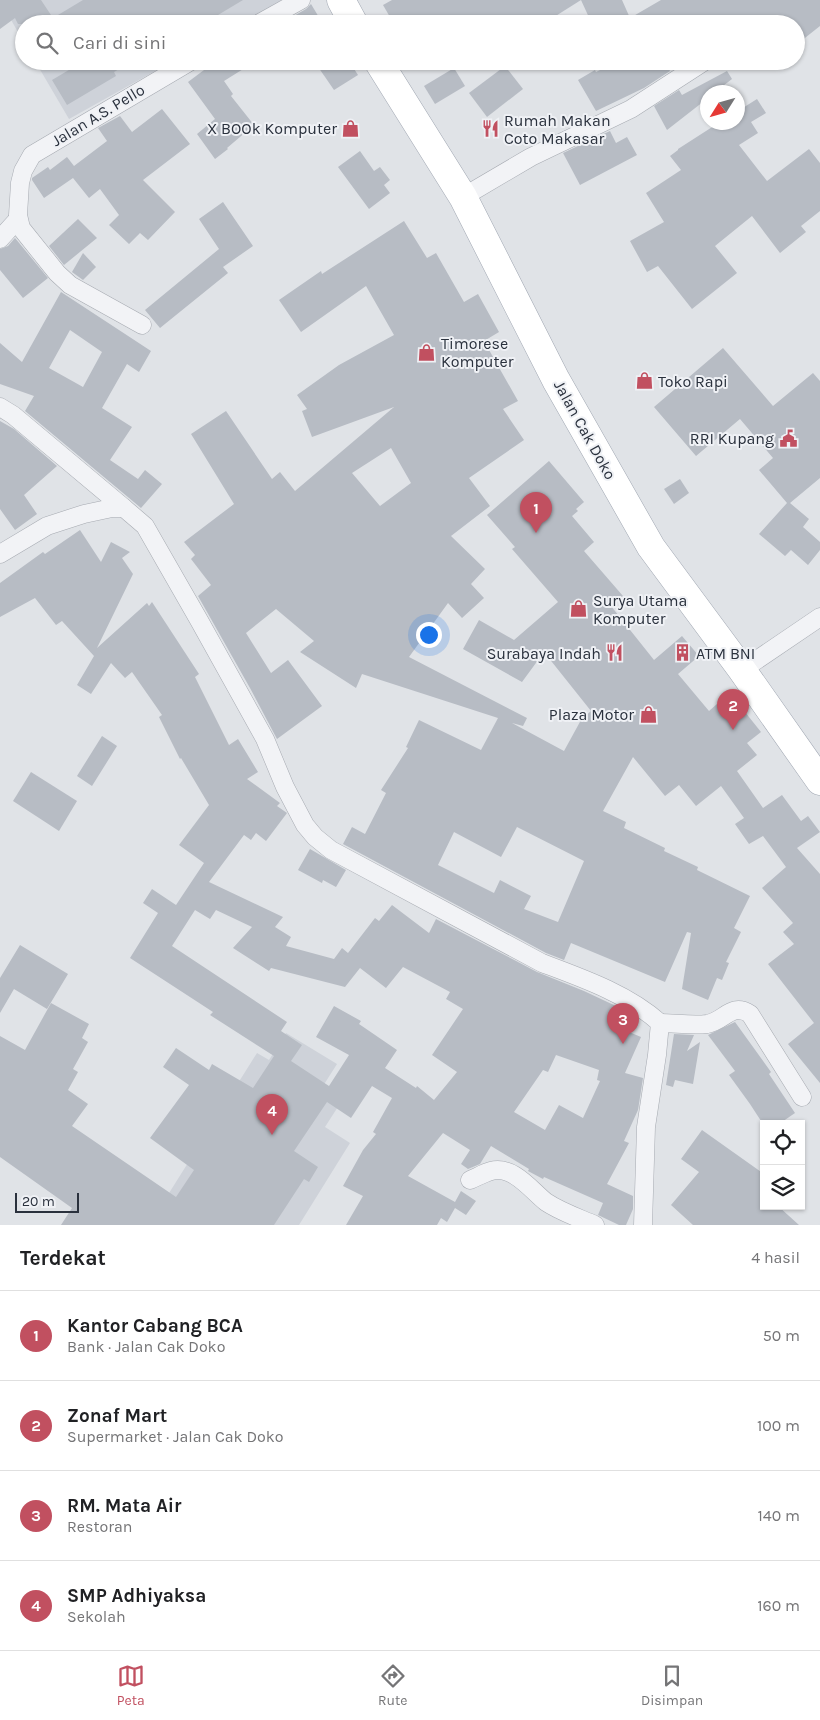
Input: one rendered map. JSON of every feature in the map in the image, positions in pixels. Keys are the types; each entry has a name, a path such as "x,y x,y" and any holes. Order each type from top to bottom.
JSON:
{"main road":[{"path":"341,0 349,15"},
{"name":"Jalan Cak Doko","path":"384,70 463,197 556,380 651,547 742,670 816,765"}],"street":[{"path":"274,15 300,0"},
{"name":"Jalan A.S. Pello","path":"18,219 20,184 23,171 32,155 176,70"},
{"path":"463,197 531,157 631,109 691,70"},
{"path":"0,239 18,219 21,228 57,273 70,285 142,325"},
{"path":"0,407 145,526 265,739 305,825 315,837 331,850 542,963 571,974 645,1010 660,1023 709,1024 736,1009 744,1010 750,1014 802,1097"},
{"path":"0,554 47,526 84,514 112,508 124,508"},
{"path":"742,670 820,616"},
{"path":"643,1225 646,1127 660,1023"},
{"path":"470,1180 493,1170 506,1172 517,1177 546,1202 595,1225"}],"shaded area":[{"path":"0,0 284,0 257,15 15,15 15,27"},
{"path":"40,70 157,70 69,119"},
{"path":"286,1033 337,1064 323,1086 343,1099 325,1127 350,1143 299,1225 149,1225 257,1053 269,1060"}],"building":[{"path":"0,0 41,0 51,15 15,15 15,18 0,29"},
{"path":"83,0 243,0 218,15 58,15"},
{"path":"392,0 581,0 557,15 389,15 383,5"},
{"path":"581,0 622,0 629,15 588,15"},
{"path":"661,0 820,0 820,26 805,38 805,15 635,15"},
{"path":"311,4 318,15 296,15"},
{"path":"69,70 117,70 114,72 116,76 67,105 52,80"},
{"path":"204,70 242,70 224,81 233,94 231,96 254,125 215,159 197,134 215,119 188,82"},
{"path":"320,70 355,70 358,75 334,90"},
{"path":"451,70 455,70 465,86 435,104 424,86"},
{"path":"500,70 508,70 523,89 487,117 469,93"},
{"path":"595,70 596,72 600,70 670,71 644,88 596,111 578,80"},
{"path":"727,71 732,79 724,85 701,85"},
{"path":"700,85 700,104 667,130 654,106 679,90 682,95"},
{"path":"757,99 766,113 751,122 758,133 739,145 767,181 809,149 820,163 820,211 801,226 806,232 780,253 752,216 715,246 737,273 692,309 658,266 647,272 630,241 664,222 646,193 681,170 670,156 708,130 745,130 745,107"},
{"path":"162,109 190,144 143,180 175,212 148,240 140,233 129,244 109,225 119,215 100,189 89,198 73,178 44,198 32,180 32,178 48,167 50,170 67,157 74,166 107,141 98,128 120,116 132,132"},
{"path":"610,131 616,143 627,137 637,155 580,185 563,153"},
{"path":"360,151 374,171 380,167 390,180 384,185 390,193 369,209 338,167"},
{"path":"223,202 253,246 223,267 228,273 160,328 145,310 219,249 199,219"},
{"path":"78,219 97,238 64,265 49,246"},
{"path":"404,221 427,258 436,253 464,302 478,294 499,332 484,341 518,401 503,409 524,440 469,478 490,506 451,536 485,569 471,584 484,598 462,618 448,603 409,657 527,718 523,726 512,723 564,751 581,720 591,711 544,652 522,682 463,649 479,620 514,640 558,602 512,549 515,547 487,515 549,461 584,502 576,509 578,511 572,516 594,542 584,551 623,596 611,606 654,660 682,636 699,656 678,674 709,711 717,704 720,708 733,697 761,732 747,743 757,755 737,771 763,808 782,795 801,821 808,816 820,832 797,848 820,874 820,1083 788,1044 814,1023 768,964 794,944 783,932 793,923 762,888 786,867 763,836 749,844 735,824 744,818 721,786 696,806 679,785 665,796 633,757 603,811 626,822 624,828 665,848 664,851 698,867 697,870 750,896 734,928 741,932 726,962 729,963 722,980 717,978 708,1000 682,989 691,933 687,932 665,982 571,943 564,960 546,953 343,844 352,827 365,834 386,793 381,790 408,748 406,747 419,720 481,750 498,718 362,674 356,688 300,652 314,641 276,609 246,633 271,673 288,660 322,706 277,739 198,596 211,585 191,559 195,555 184,542 234,504 191,434 226,411 272,479 280,472 295,491 394,407 312,437 302,411 307,409 297,395 339,365 394,335 366,286 301,332 279,300 321,271 322,274","holes":["391,448 411,483 380,506 352,473","517,827 584,861 558,922 524,909 531,896 500,880 494,893 438,865 454,832 501,857"]},
{"path":"15,238 48,278 23,298 0,270 0,249 8,246"},
{"path":"83,253 96,267 83,280 72,272"},
{"path":"61,292 151,351 139,372 127,364 102,408 132,427 110,460 138,479 145,470 162,484 141,508 25,411 34,396 0,384 0,343 22,362","holes":["70,330 102,352 83,387 49,368"]},
{"name":"RRI Kupang","path":"723,348 773,406 813,373 820,381 820,478 790,503 809,519 803,527 820,542 820,550 808,565 791,550 785,556 759,534 787,503 759,470 773,458 740,419 696,456 654,407"},
{"path":"0,421 14,429 57,466 24,495 37,514 15,530 0,509"},
{"path":"680,479 689,493 674,504 664,489"},
{"path":"80,530 101,562 111,542 130,552 122,558 133,574 97,648 147,603 149,606 152,602 199,674 195,677 229,745 238,739 258,772 247,779 280,803 277,806 287,813 266,841 256,833 251,840 244,835 209,882 283,917 275,927 291,937 286,946 334,959 342,948 348,953 375,918 379,921 392,905 429,933 436,919 537,972 618,1007 610,1024 641,1037 625,1073 643,1078 638,1110 624,1141 629,1143 607,1184 633,1196 633,1209 626,1225 619,1225 598,1215 603,1203 544,1177 543,1179 491,1146 480,1164 468,1169 461,1164 470,1150 443,1133 408,1176 455,1202 461,1191 476,1201 466,1215 455,1208 447,1222 441,1218 437,1225 346,1225 363,1196 343,1186 363,1150 376,1134 373,1132 392,1098 372,1086 351,1118 327,1102 294,1151 318,1167 309,1182 304,1179 274,1225 61,1225 72,1208 0,1157 0,1036 25,1050 51,1003 89,1024 82,1038 88,1042 73,1069 78,1072 68,1090 88,1104 72,1126 176,1197 194,1170 150,1138 189,1085 163,1067 176,1048 209,1070 212,1064 253,1088 274,1056 210,1015 213,1012 130,958 158,913 143,903 152,889 176,905 204,863 179,845 209,805 180,759 159,717 162,715 132,672 125,678 111,663 91,694 77,685 94,656 62,621 56,625 35,598 0,617 0,583 43,552 45,554","holes":["195,910 210,919 216,910 252,927 233,948 269,971 271,968 345,987 360,968 386,988 403,967 450,992 446,999 463,1009 432,1055 457,1072 434,1100 417,1086 416,1088 385,1068 397,1050 359,1024 361,1021 334,1006 316,1037 349,1055 329,1086 291,1061 302,1045 281,1031 287,1022 172,946","556,1055 599,1070 597,1080 600,1081 583,1118 559,1105 545,1130 514,1112 543,1070 548,1072"]},
{"path":"102,736 117,746 92,786 77,776"},
{"path":"31,772 77,801 59,831 13,801"},
{"path":"310,849 346,870 336,887 323,880 322,883 298,870"},
{"path":"20,945 68,974 47,1009 14,989 0,1013 0,978"},
{"path":"735,1022 771,1072 769,1074 795,1113 785,1120 760,1120 729,1075 735,1071 708,1035"},
{"path":"674,1034 694,1035 687,1051 700,1042 693,1084 675,1080 673,1087 666,1085"},
{"path":"702,1130 760,1171 760,1210 782,1210 799,1225 693,1225 671,1205 699,1172 681,1159"}],"place":[{"name":"X BOOk Komputer","path":"351,128"},
{"name":"Rumah Makan Coto Makasar","path":"490,129"},
{"name":"Timorese Komputer","path":"427,352"},
{"name":"Toko Rapi","path":"644,381"},
{"name":"RRI Kupang","path":"788,438"},
{"name":"Kantor Cabang BCA","path":"536,533"},
{"name":"Surya Utama Komputer","path":"579,609"},
{"name":"Surabaya Indah","path":"615,653"},
{"name":"ATM BNI","path":"682,653"},
{"name":"Plaza Motor","path":"648,714"},
{"name":"Zonaf Mart","path":"733,730"},
{"name":"RM. Mata Air","path":"623,1044"},
{"name":"SMP Adhiyaksa","path":"272,1135"}]}
